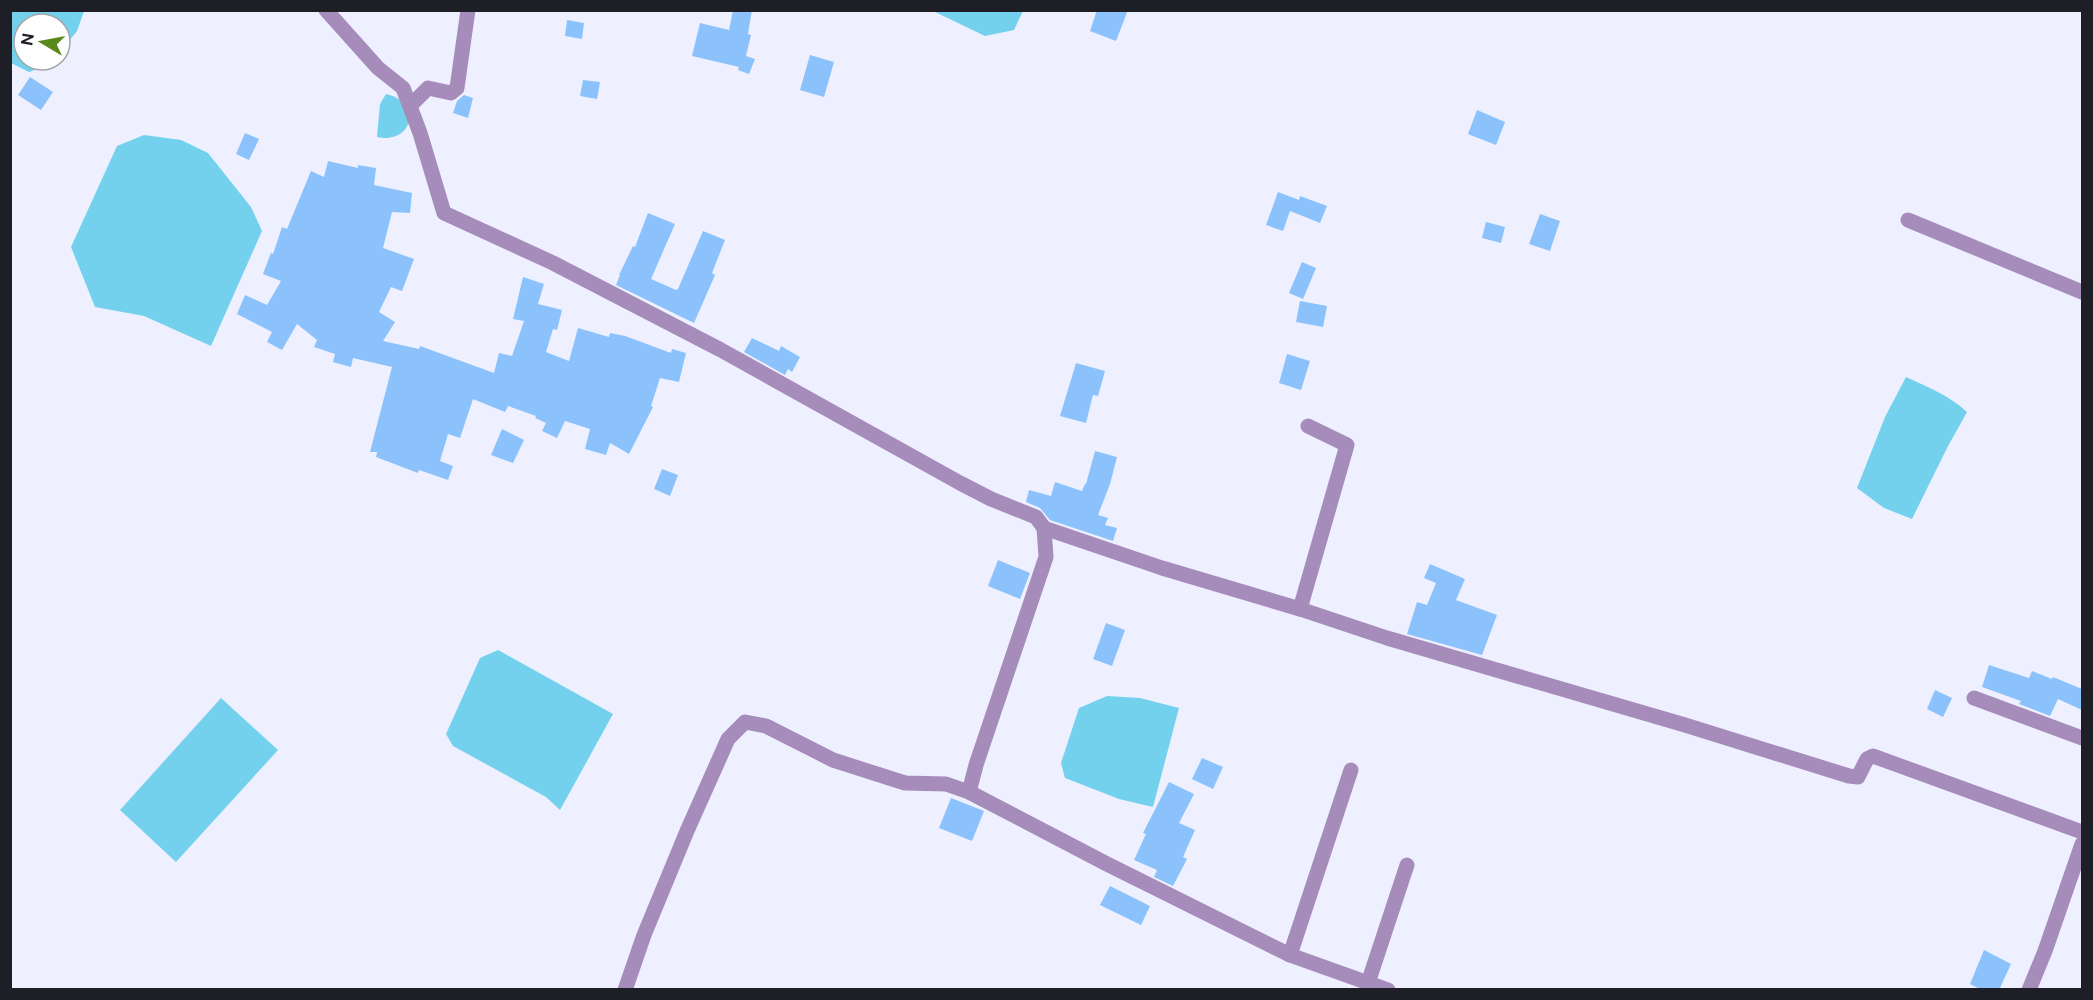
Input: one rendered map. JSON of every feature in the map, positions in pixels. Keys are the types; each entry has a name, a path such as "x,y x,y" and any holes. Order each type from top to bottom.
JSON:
{"street":[{"path":"326,10 378,68 403,88 444,213 553,263 721,350 960,483 991,499 1036,517 1044,528 1046,557 969,792"},
{"path":"410,106 428,88 451,93 457,88 468,10"},
{"path":"1908,220 2082,292"},
{"path":"1300,609 1347,445 1308,426"},
{"path":"1044,528 1162,568 1397,641 1696,728 1849,776 1858,777 1867,759 1873,756 2082,832"},
{"path":"1974,698 2082,738"},
{"path":"625,990 687,831 723,749 728,739 745,722 766,726 833,759 905,783 946,784 969,792 1290,955 1388,990"},
{"path":"1290,955 1351,770"},
{"path":"2029,990 2082,844"},
{"path":"1368,982 1407,865"}],"water":[{"path":"11,10 84,10 77,31 72,37 72,12 12,12 11,63"},
{"path":"933,11 1023,11 1014,30 985,36"},
{"path":"386,94 398,99 406,107 409,122 401,133 386,138 377,137 380,104"},
{"path":"144,135 181,140 208,153 251,207 262,231 211,346 144,316 95,307 71,247 117,146"},
{"path":"1906,377 1946,397 1967,412 1912,519 1884,508 1857,488 1885,417"},
{"path":"498,650 613,714 560,810 546,797 453,746 446,734 480,658"},
{"path":"1107,696 1140,698 1179,708 1153,807 1119,799 1065,778 1061,763 1079,708"},
{"path":"221,698 278,750 176,862 120,810"}],"building":[{"path":"733,10 752,10 748,34 751,35 746,56 755,59 749,74 738,70 739,67 692,56 700,23 729,30"},
{"path":"1097,10 1128,10 1116,41 1090,31"},
{"path":"567,20 584,23 582,39 565,36"},
{"path":"810,55 834,62 824,97 800,90"},
{"path":"30,77 53,92 41,110 18,95"},
{"path":"583,80 600,82 597,99 580,96"},
{"path":"464,95 473,98 468,118 453,113 457,101"},
{"path":"1477,110 1505,122 1496,145 1468,134"},
{"path":"245,133 259,139 249,160 236,154"},
{"path":"328,161 358,168 358,165 376,168 374,185 412,193 410,213 392,212 383,248 414,259 402,291 391,287 379,312 395,322 383,341 419,349 420,346 494,373 499,353 512,356 524,321 513,319 523,277 544,284 538,304 562,310 557,330 553,329 546,352 569,361 578,328 609,337 610,333 625,336 671,353 672,349 686,353 679,382 660,378 651,406 653,407 629,454 610,443 606,455 585,449 590,429 565,421 557,438 542,431 546,423 535,418 536,416 508,406 505,412 473,399 460,438 448,434 440,461 453,466 448,480 419,470 418,473 376,457 377,452 370,452 392,367 353,358 351,367 333,362 335,354 314,347 317,340 297,324 282,350 267,342 272,332 237,314 245,295 267,305 281,281 263,274 282,227 287,229 311,171 324,177"},
{"path":"1278,192 1299,200 1300,196 1327,206 1320,223 1290,211 1283,231 1266,225"},
{"path":"648,213 675,224 651,279 676,290 703,231 725,240 712,273 715,275 694,323 616,285 633,246 635,247"},
{"path":"1540,214 1560,221 1550,251 1529,244"},
{"path":"1486,222 1505,227 1501,243 1482,238"},
{"path":"1302,262 1316,268 1303,299 1289,293"},
{"path":"1300,301 1327,306 1323,327 1296,322"},
{"path":"752,338 779,351 781,346 800,357 792,372 788,369 785,375 744,352"},
{"path":"1287,354 1310,361 1301,390 1279,383"},
{"path":"1076,363 1105,371 1098,396 1093,395 1086,423 1060,416"},
{"path":"502,429 524,440 513,463 491,455"},
{"path":"1095,451 1117,457 1098,515 1108,518 1105,525 1117,528 1113,541 1050,520 1040,508 1026,502 1029,490 1051,496 1055,482 1082,491"},
{"path":"662,469 678,475 670,496 654,489"},
{"path":"998,560 1030,573 1020,599 988,586"},
{"path":"1430,564 1465,579 1456,600 1497,615 1482,655 1407,634 1417,602 1427,605 1436,583 1424,578"},
{"path":"1106,623 1125,630 1112,666 1093,659"},
{"path":"1989,665 2029,678 2032,671 2082,689 2082,710 2058,699 2050,716 2019,704 2021,701 1982,687"},
{"path":"1935,690 1952,698 1943,717 1927,709"},
{"path":"1202,758 1223,767 1213,789 1192,779"},
{"path":"1169,782 1194,794 1179,823 1195,830 1183,857 1187,859 1173,886 1154,877 1157,870 1134,860 1146,834 1143,833"},
{"path":"951,798 984,811 972,841 939,828"},
{"path":"1110,886 1150,906 1141,925 1100,905"},
{"path":"1984,950 2011,964 1999,990 1982,990 1970,984"}]}
